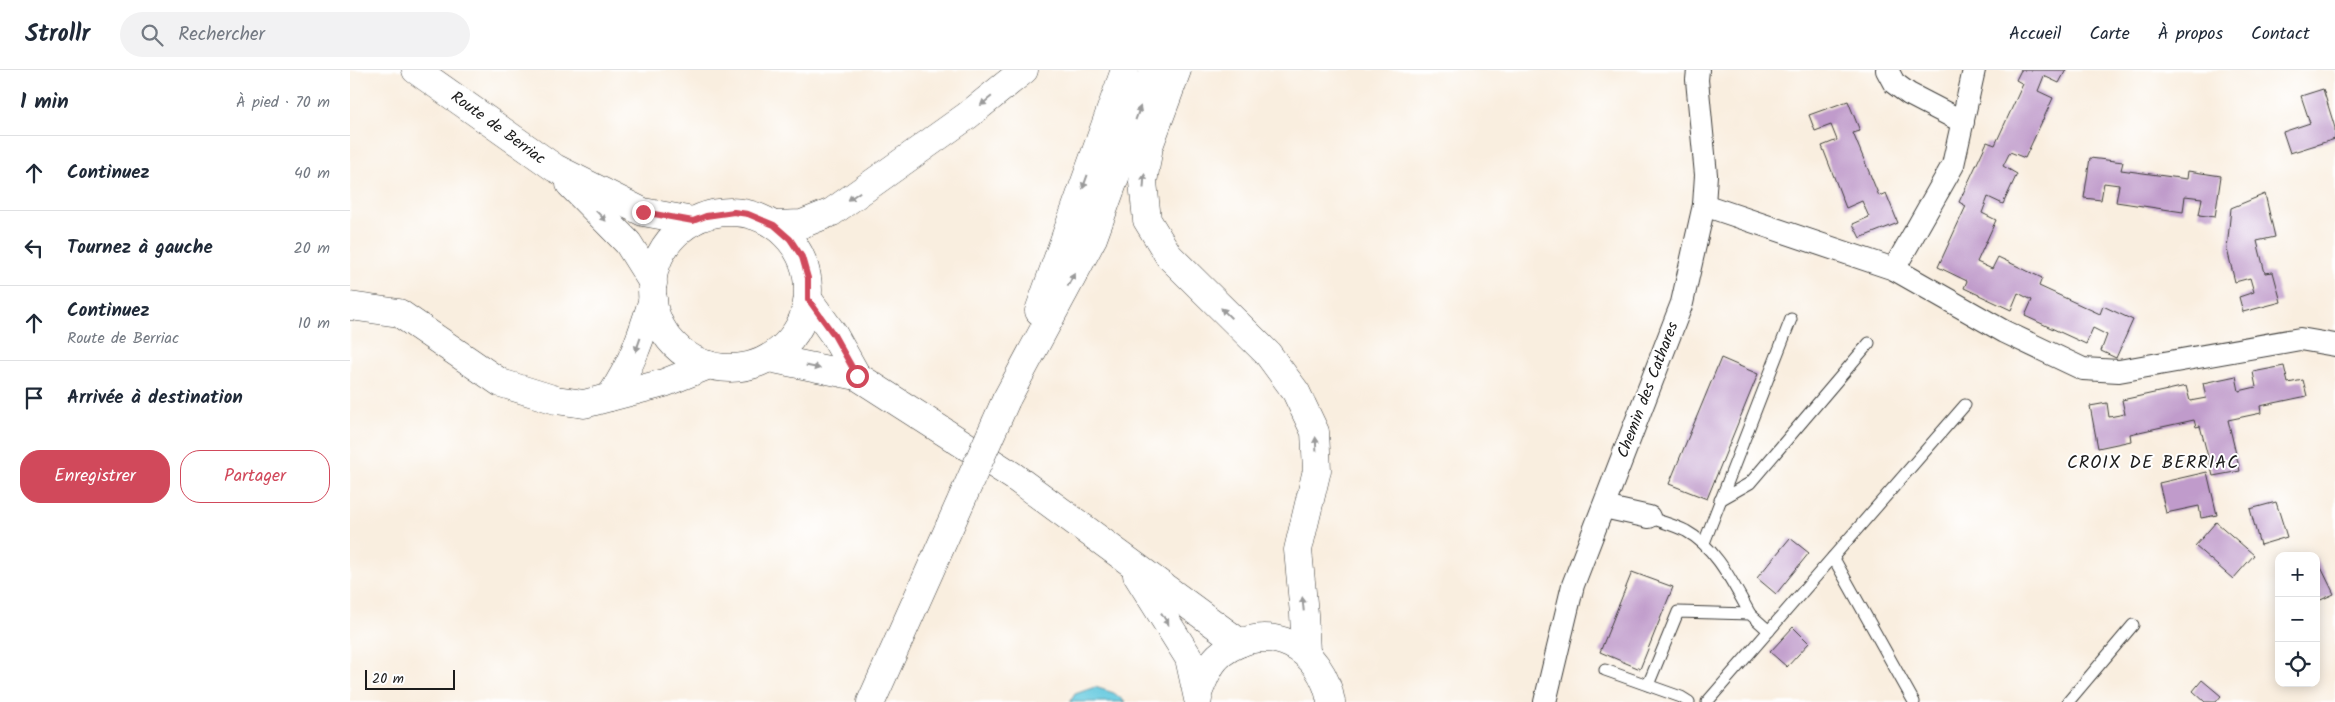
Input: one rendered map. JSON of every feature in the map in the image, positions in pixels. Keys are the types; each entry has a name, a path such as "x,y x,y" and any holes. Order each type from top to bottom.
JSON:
{"main road":[{"name":"Route de Berriac","path":"416,70 554,168 643,212 693,221"},
{"path":"774,225 802,224 832,212 967,116 1024,70"},
{"path":"871,702 1006,400 1125,70"},
{"path":"1006,400 1093,238 1154,70"},
{"path":"1176,70 1149,146 1143,182 1147,220 1168,256 1268,354 1296,392 1316,432 1318,470 1298,550 1306,652"},
{"name":"Route de Berriac","path":"554,168 628,243 653,291"},
{"path":"610,397 626,374 637,351 653,291 659,258 673,237 693,221 706,216 734,212 748,214 774,225 790,239 802,257 808,278 808,299 802,322 788,342 770,358 740,368 709,365 688,355 671,340 662,328 653,291"},
{"path":"808,299 834,335 857,376"},
{"path":"350,306 399,313 501,383 556,400 584,404 664,383 709,365"},
{"path":"770,358 857,376 1013,476 1240,642"},
{"path":"1130,563 1189,658 1198,697"},
{"path":"1198,697 1206,672 1220,654 1240,642 1263,638 1286,641 1306,652 1319,667 1328,686 1331,702"}],"street":[{"name":"Chemin des Cathares","path":"1545,702 1574,585 1682,303 1704,205 1706,175 1697,80 1698,70"},
{"path":"1887,70 1894,83 1909,94 1963,122"},
{"path":"1894,269 1954,165 1974,70"},
{"path":"1704,205 1894,269 2005,332 2083,369 2119,371 2300,339 2335,345"},
{"path":"1604,507 1649,517"}],"lane":[{"path":"1704,543 1791,319"},
{"path":"1720,500 1750,483 1869,343"},
{"path":"1707,702 1965,405"},
{"path":"1649,517 1685,531 1704,543 1721,564 1750,614 1769,631"},
{"path":"1832,557 1914,702"},
{"path":"1648,685 1678,612 1750,614"},
{"path":"2068,702 2133,626"},
{"path":"1606,670 1682,697 1689,702"}],"water":[{"path":"1095,687 1114,693 1125,702 1070,702 1075,694"}],"building":[{"path":"2021,70 2066,70 2059,83 2044,76 2038,91 2053,98 2025,158 2010,152 2003,166 2017,174 2003,204 1988,197 1982,213 1996,220 1977,262 1992,269 1998,257 2042,278 2039,286 2100,314 2103,306 2133,320 2116,358 2101,351 2107,335 2093,328 2086,344 2025,316 2032,300 2018,293 2011,310 1964,288 1967,281 1938,267 1966,206 1959,202 1987,142 1995,145 2023,84 2016,80"},
{"path":"2323,89 2335,128 2335,139 2290,153 2283,132 2310,123 2301,96"},
{"path":"1848,101 1860,131 1853,133 1879,196 1886,193 1898,223 1860,238 1853,224 1869,217 1862,201 1846,208 1822,146 1837,140 1831,125 1815,131 1809,115"},
{"path":"2090,158 2123,162 2121,170 2187,179 2188,171 2221,176 2215,217 2199,215 2202,198 2185,196 2183,212 2116,202 2119,185 2104,183 2101,200 2084,198"},
{"path":"2265,194 2275,237 2257,241 2265,273 2273,272 2281,302 2243,312 2239,297 2254,292 2250,278 2235,282 2227,249 2231,208"},
{"path":"1721,358 1758,374 1707,499 1669,484"},
{"path":"2284,366 2288,383 2303,380 2307,396 2260,406 2261,413 2228,420 2240,471 2213,476 2200,426 2196,427 2194,420 2130,434 2131,441 2098,448 2090,406 2107,403 2109,417 2125,414 2122,400 2186,386 2190,401 2206,398 2203,383 2236,376 2239,391 2256,387 2253,372"},
{"path":"2207,472 2217,515 2201,518 2199,506 2166,513 2159,483"},
{"path":"2276,502 2287,537 2260,545 2250,509"},
{"path":"2216,522 2254,555 2233,579 2195,546"},
{"path":"1790,538 1809,553 1776,594 1757,578"},
{"path":"2320,565 2334,594 2320,600"},
{"path":"1632,572 1673,587 1640,669 1600,652"},
{"path":"1793,627 1809,643 1787,667 1770,652"},
{"path":"2202,680 2221,696 2216,702 2205,702 2193,691"}],"district":[{"name":"CROIX DE BERRIAC","path":"2153,463"}],"route":[{"path":"643,212 693,221 706,216 734,212 761,218 774,225 790,239 802,257 808,278 808,299 834,335 857,376"}]}
